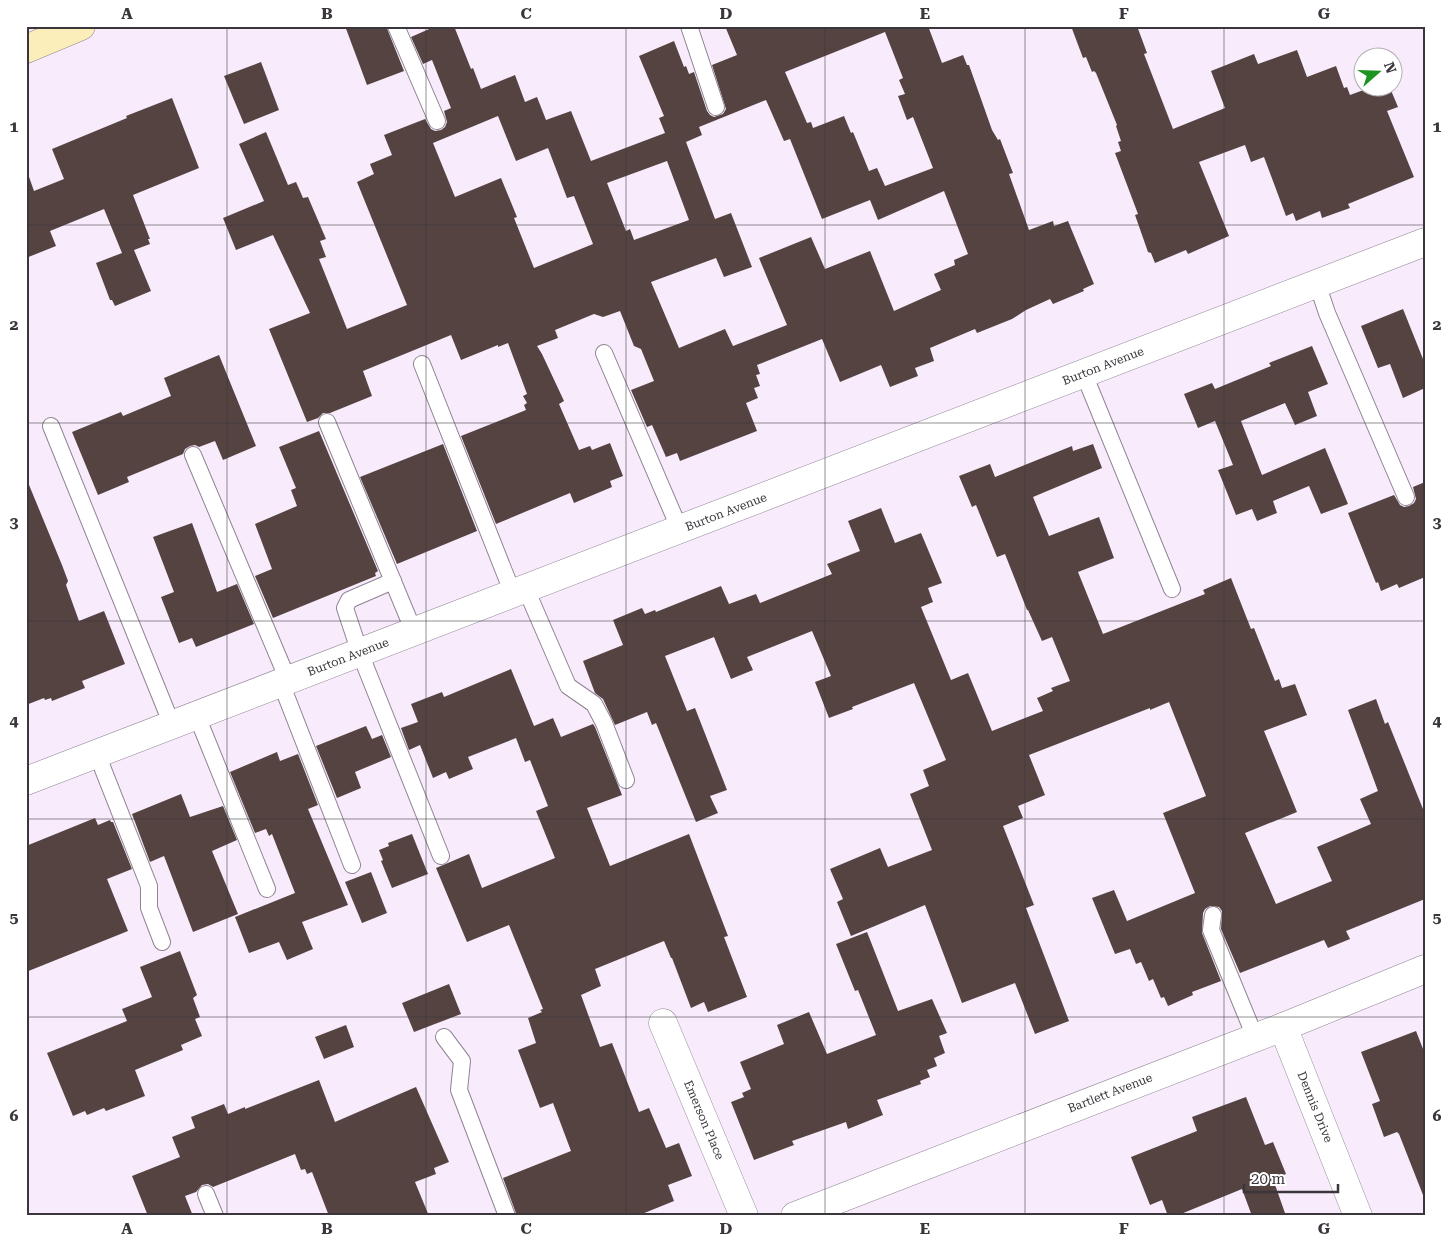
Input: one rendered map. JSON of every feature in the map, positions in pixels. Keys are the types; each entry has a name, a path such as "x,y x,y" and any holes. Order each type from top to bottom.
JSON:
{"main road":[{"path":"26,49 81,26"}],"street":[{"name":"Burton Avenue","path":"26,781 1425,242"},
{"name":"Bartlett Avenue","path":"795,1216 1283,1027 1425,969"},
{"name":"Emerson Place","path":"663,1023 744,1216"},
{"name":"Dennis Drive","path":"1283,1027 1358,1216"}],"lane":[{"path":"396,26 437,121"},
{"path":"689,26 716,107"},
{"path":"1316,284 1406,497"},
{"path":"604,353 680,530"},
{"path":"422,364 519,591 568,686 594,704 604,723 626,780"},
{"path":"1084,374 1172,589"},
{"path":"327,422 414,632"},
{"path":"51,426 184,721 267,889"},
{"path":"192,455 284,682 352,865"},
{"path":"393,581 349,600 345,608 346,615 441,856"},
{"path":"97,754 149,886 149,908 162,942"},
{"path":"1212,915 1211,930 1255,1037"},
{"path":"444,1037 462,1061 459,1090 507,1216"},
{"path":"206,1194 215,1216"}],"building":[{"path":"345,26 386,26 404,71 367,85"},
{"path":"436,26 454,26 481,89 515,75 525,102 537,97 546,120 571,111 591,161 665,133 659,118 664,116 639,56 674,41 684,67 686,66 689,74 694,72 707,111 714,117 723,114 726,109 712,65 737,55 725,26 928,26 942,63 963,55 967,65 969,65 992,130 998,140 1000,139 1013,173 1009,174 1029,230 1053,221 1054,226 1068,221 1094,284 1083,289 1084,291 1053,304 1050,299 1012,319 977,333 975,329 930,348 934,361 915,368 918,376 890,387 881,365 840,382 822,339 757,365 760,374 756,375 760,386 754,388 758,398 746,403 757,431 680,461 677,453 666,457 652,425 647,427 631,390 654,381 641,349 634,346 620,311 603,317 594,314 555,330 558,338 537,346 564,401 559,404 579,450 590,446 592,450 610,443 623,476 610,481 612,487 574,503 570,493 496,524 461,436 526,410 524,405 527,403 523,396 527,394 508,343 498,347 498,345 461,360 451,335 363,371 372,396 330,413 323,413 318,418 307,422 269,329 310,313 273,235 236,250 223,218 264,201 239,144 266,132 288,185 296,182 303,198 308,197 326,239 320,241 326,257 319,259 347,329 407,305 357,182 374,174 370,164 392,155 384,135 425,119 431,129 435,131 445,127 447,122 444,111 451,108 432,60 423,64 411,37","holes":["885,32 903,78 899,80 905,94 898,96 907,120 913,117 933,168 885,186 877,168 869,171 853,132 851,133 844,116 813,128 811,122 807,123 785,72","766,100 784,141 790,139 822,219 870,200 878,220 944,191 968,254 954,260 955,265 934,274 941,290 894,311 870,251 825,269 811,237 759,258 787,325 733,346 725,329 679,348 651,282 716,258 724,277 752,267 731,213 715,219 686,142 702,135 699,127","498,116 516,161 548,148 567,198 574,196 593,244 534,268 514,218 517,217 501,178 455,197 433,143","667,161 689,220 634,240 630,229 626,231 607,183"]},
{"path":"1071,26 1137,26 1147,53 1144,54 1173,129 1225,108 1211,71 1254,54 1258,64 1297,50 1307,77 1336,66 1344,88 1347,87 1350,95 1354,94 1354,98 1394,98 1398,107 1387,111 1414,177 1348,204 1350,208 1322,218 1320,211 1296,221 1293,213 1286,216 1264,157 1251,162 1245,145 1199,162 1229,236 1188,254 1186,250 1155,263 1151,253 1148,252 1135,215 1138,214 1115,153 1121,151 1118,142 1121,141 1117,125 1096,73 1092,72 1086,57 1083,58"},
{"path":"261,62 279,110 244,124 224,76"},
{"path":"172,98 199,168 133,195 150,239 148,239 150,244 134,250 151,291 115,306 112,300 110,300 96,263 122,253 104,209 50,231 56,246 26,258 26,175 28,174 34,191 64,179 52,149"},
{"path":"1403,309 1425,364 1425,388 1403,398 1390,364 1378,368 1361,326"},
{"path":"1312,346 1328,384 1308,392 1317,416 1295,425 1285,403 1241,421 1262,475 1325,448 1348,504 1321,514 1309,486 1273,501 1277,513 1257,521 1252,509 1236,515 1218,470 1233,465 1215,421 1198,428 1184,394 1212,383 1215,389 1271,366 1269,363"},
{"path":"219,355 256,446 223,460 215,441 199,447 195,445 190,446 185,449 183,454 127,477 129,482 98,495 72,432 121,412 123,416 171,396 164,378"},
{"path":"319,431 378,571 375,573 376,576 273,618 255,576 272,569 255,524 297,506 291,490 296,488 279,447"},
{"path":"443,444 477,531 397,564 360,477"},
{"path":"1093,444 1102,468 1033,497 1049,536 1099,517 1114,558 1078,572 1103,634 1205,594 1203,590 1231,578 1251,629 1254,628 1275,681 1279,679 1282,688 1295,684 1307,715 1264,731 1297,812 1245,833 1276,904 1332,881 1317,847 1371,824 1360,799 1378,791 1348,710 1376,699 1385,724 1388,722 1425,814 1425,899 1346,931 1350,939 1328,948 1324,940 1240,973 1221,929 1222,911 1219,907 1210,906 1203,913 1202,933 1221,981 1192,992 1193,995 1168,1006 1164,997 1161,998 1153,979 1149,981 1141,962 1136,964 1130,949 1115,954 1092,898 1114,890 1127,921 1195,893 1163,813 1206,796 1169,702 1150,710 1150,708 1029,755 1045,795 1018,806 1023,818 1003,826 1034,905 1026,908 1069,1021 1035,1034 1015,983 962,1003 925,905 851,936 837,902 843,899 830,869 880,848 888,867 932,850 910,794 929,786 923,770 946,760 914,683 829,718 815,682 831,676 812,631 747,657 753,670 731,679 714,637 665,656 687,711 695,708 727,790 710,796 718,813 696,822 656,723 652,725 647,712 615,725 603,699 595,693 583,661 623,645 613,620 642,608 645,614 655,610 656,612 721,586 729,604 756,594 760,603 832,574 827,564 860,551 848,521 881,508 895,543 921,533 942,583 928,588 933,602 921,607 951,680 968,673 992,731 1043,711 1037,698 1053,691 1051,688 1070,681 1052,637 1042,641 1027,610 1005,554 997,557 976,505 972,507 959,476 990,464 995,477 1072,446 1073,451"},
{"path":"27,480 68,581 66,585 79,621 104,611 125,664 82,681 85,688 52,701 51,698 45,700 44,698 26,705"},
{"path":"1425,482 1425,577 1399,588 1397,584 1381,591 1348,513 1394,495 1400,505 1404,507 1409,506 1416,499 1413,487"},
{"path":"192,523 217,592 237,584 254,624 196,647 192,638 179,643 161,597 174,592 153,537"},
{"path":"511,669 534,726 553,718 561,737 593,724 595,727 622,795 587,808 610,866 689,834 728,936 724,937 747,997 708,1012 704,1002 691,1008 664,941 595,969 601,986 581,995 600,1047 612,1043 639,1112 649,1108 666,1148 679,1143 692,1176 668,1185 674,1201 637,1216 517,1216 503,1178 571,1151 553,1103 540,1108 518,1050 536,1043 528,1018 542,1012 540,1010 543,1009 509,925 467,942 436,868 469,854 482,888 555,858 536,811 548,806 530,760 525,762 516,738 468,757 473,769 449,779 446,772 433,778 420,745 409,750 401,728 418,722 411,704 442,692 444,697"},
{"path":"366,726 372,739 382,735 391,757 355,772 361,788 337,798 316,746"},
{"path":"277,752 280,761 298,754 318,805 308,809 348,905 302,922 313,949 287,960 279,942 249,953 235,917 295,893 272,834 269,836 266,829 255,833 230,772"},
{"path":"181,794 190,817 223,806 237,840 212,851 238,914 193,932 164,856 150,862 132,814"},
{"path":"95,818 98,825 110,820 113,822 132,869 107,879 128,931 26,972 26,846"},
{"path":"412,834 428,874 392,888 381,861 383,860 379,850 389,846 388,843"},
{"path":"371,872 387,913 362,923 345,882"},
{"path":"867,932 898,1011 932,999 947,1033 939,1036 945,1053 934,1058 937,1066 927,1070 930,1077 920,1081 921,1084 877,1100 883,1115 848,1129 846,1122 792,1141 794,1145 754,1160 731,1102 744,1097 742,1093 751,1089 740,1062 784,1044 777,1025 809,1012 827,1054 876,1035 858,990 855,991 836,944"},
{"path":"180,951 197,995 193,998 200,1017 195,1019 202,1036 181,1045 183,1050 135,1070 145,1096 106,1111 104,1108 87,1115 85,1111 73,1116 47,1053 127,1021 122,1009 152,997 140,967"},
{"path":"449,984 461,1014 414,1032 402,1003"},
{"path":"346,1025 354,1047 324,1059 315,1037"},
{"path":"1416,1031 1425,1054 1425,1195 1423,1195 1399,1134 1397,1132 1384,1137 1372,1104 1380,1101 1361,1052"},
{"path":"319,1080 335,1122 416,1087 449,1162 434,1168 436,1174 415,1182 429,1216 329,1216 312,1172 307,1174 305,1169 301,1170 295,1154 213,1187 208,1184 202,1185 196,1192 185,1196 193,1216 148,1216 132,1176 180,1157 172,1137 195,1128 191,1117 224,1104 228,1114"},
{"path":"1246,1097 1265,1145 1273,1142 1286,1174 1273,1179 1286,1216 1252,1216 1242,1189 1176,1216 1168,1216 1162,1200 1150,1205 1131,1157 1197,1131 1192,1117"}]}
